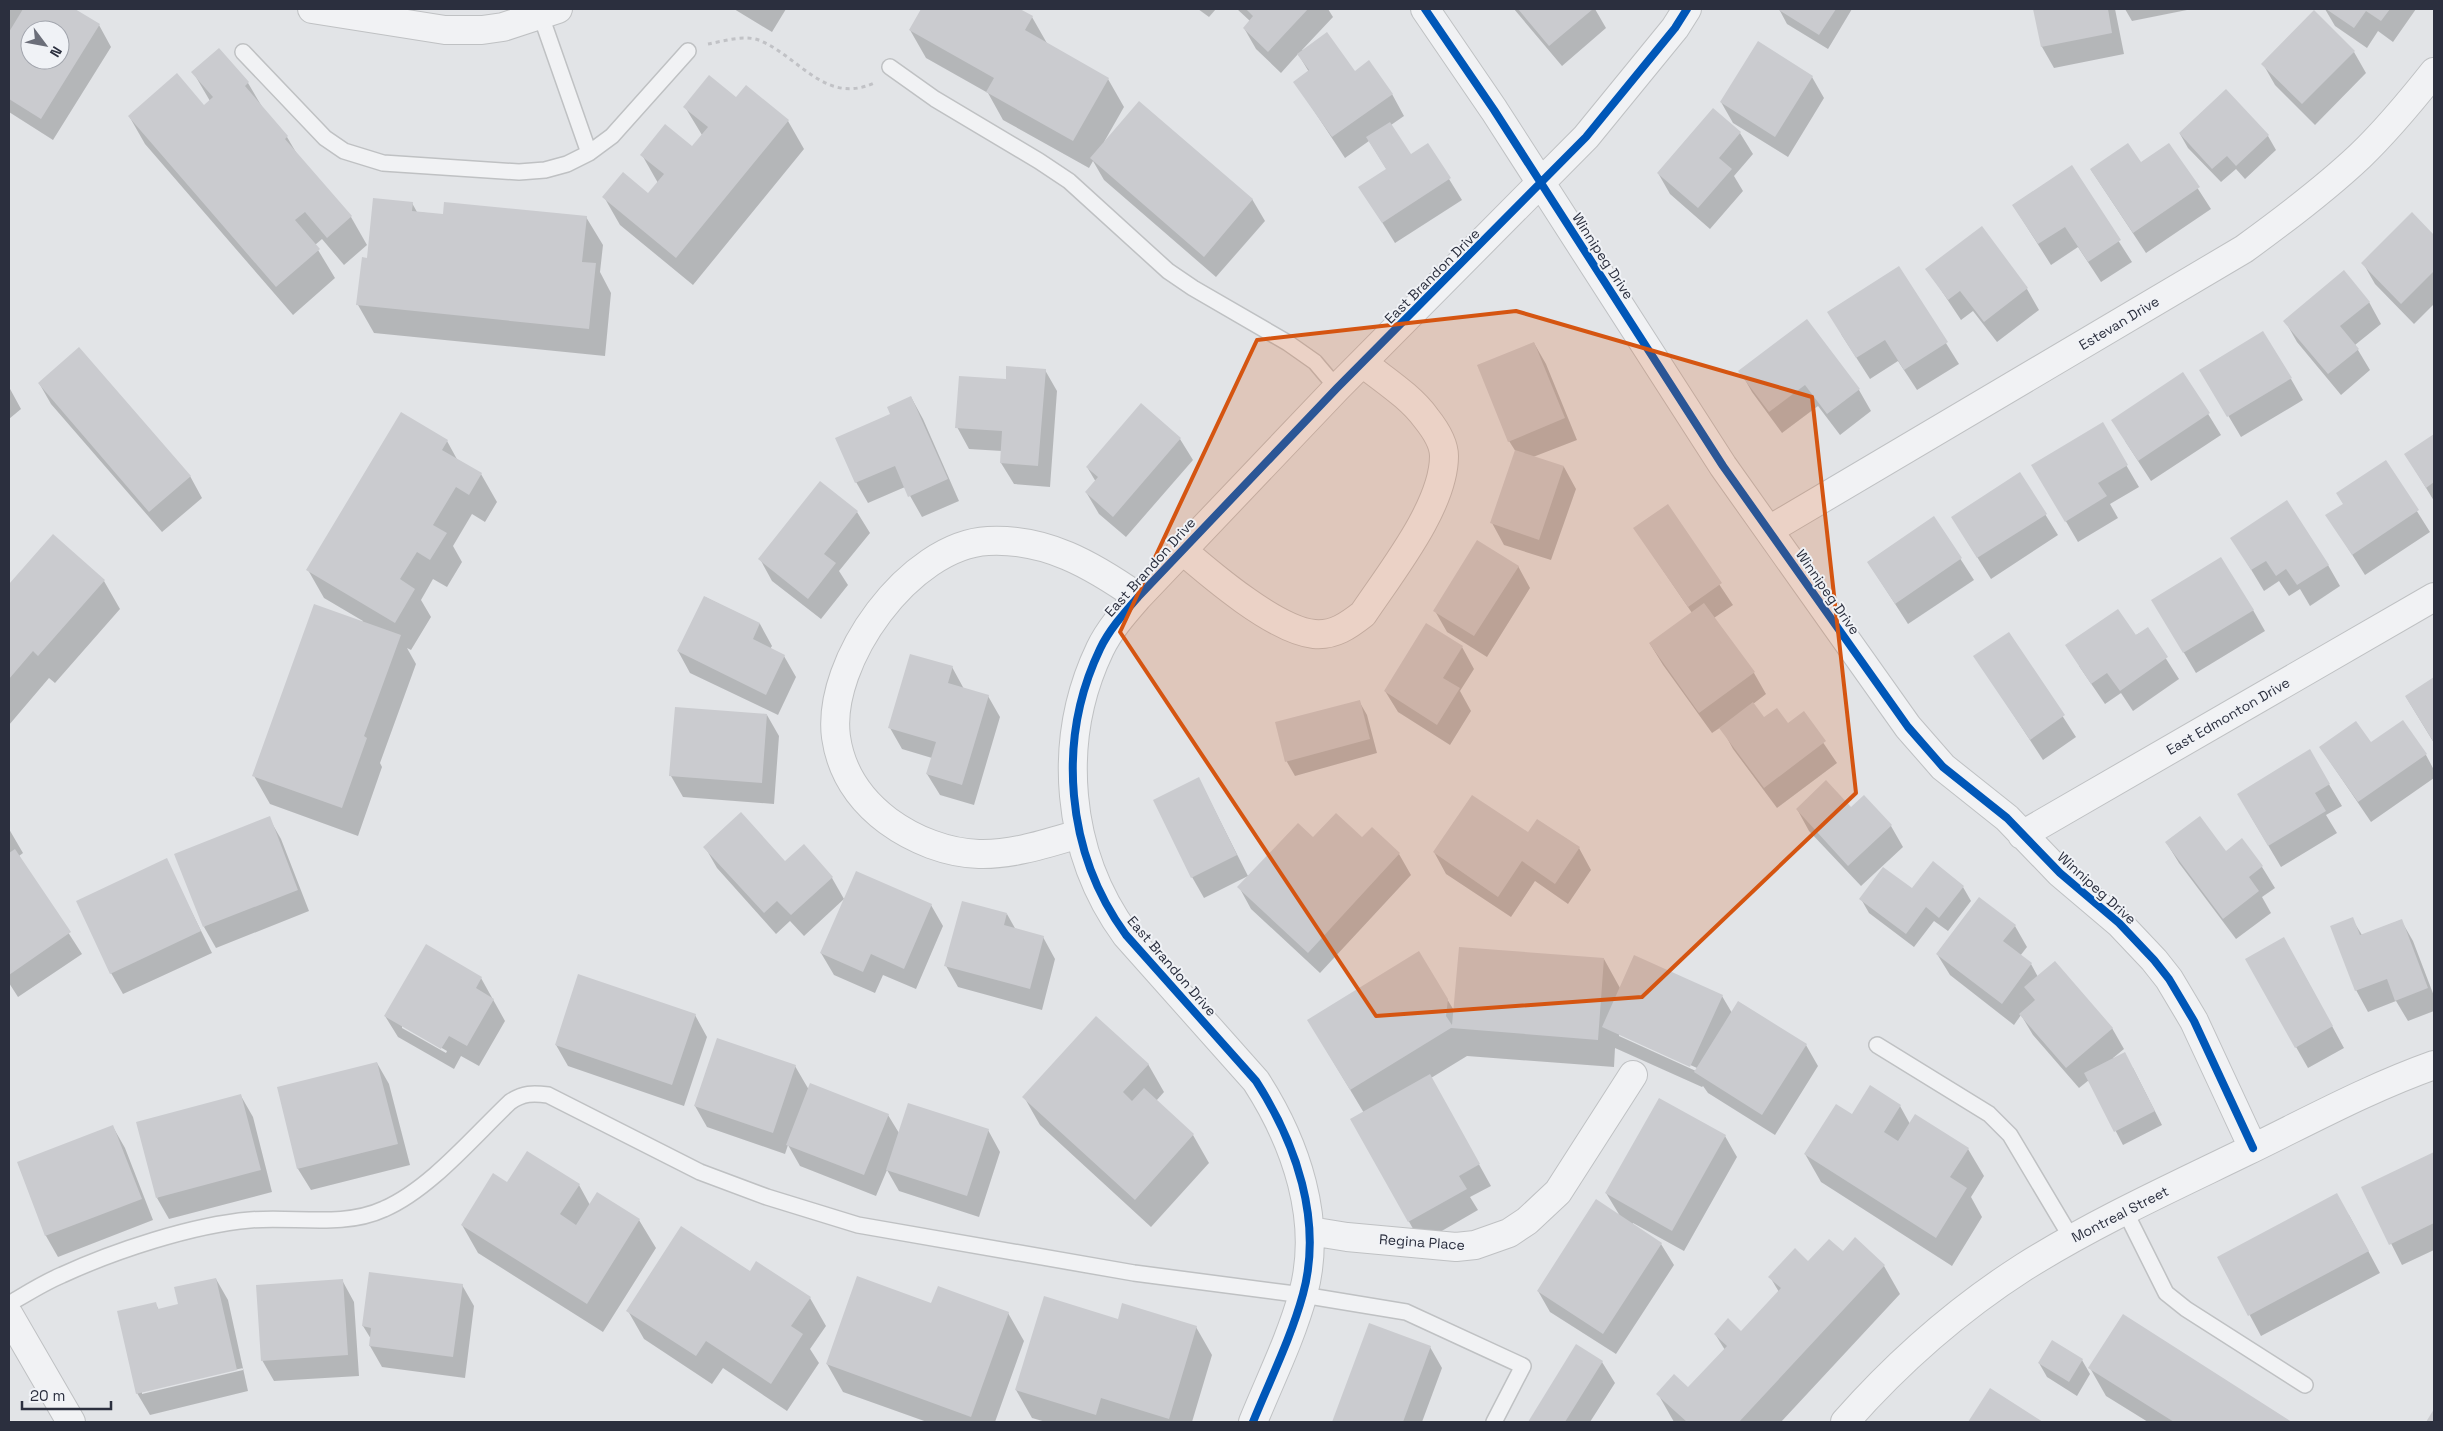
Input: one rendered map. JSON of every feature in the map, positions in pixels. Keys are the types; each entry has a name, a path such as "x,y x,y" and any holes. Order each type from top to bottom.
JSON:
{"street":[{"path":"312,9 445,30 482,30 503,27 549,12"},
{"name":"Winnipeg Drive","path":"1425,9 1542,184 1723,466 1908,727 1943,767 2007,818 2060,873 2119,923 2169,979 2194,1021 2253,1148"},
{"name":"East Brandon Drive","path":"1252,1422 1303,1295 1309,1259 1310,1231 1299,1167 1287,1134 1273,1107 1237,1058 1161,976 1109,911 1097,887 1080,834 1073,776 1073,745 1078,713 1087,678 1100,647 1117,621 1181,549 1337,388 1542,184 1586,137 1675,28 1687,9"},
{"name":"Estevan Drive","path":"1769,530 2244,249 2304,205 2360,155 2434,72"},
{"path":"1181,549 1236,594 1297,630 1315,634 1333,632 1349,625 1363,614 1426,516 1442,477 1444,454 1438,436 1426,418 1410,401 1363,362"},
{"path":"1080,834 1011,851 980,854 952,851 923,841 900,829 879,814 857,791 850,778 843,764 836,736 837,707 846,675 859,643 878,612 901,586 930,561 959,546 988,541 1021,544 1052,550 1078,559 1138,597"},
{"name":"East Edmonton Drive","path":"2022,835 2434,596"},
{"name":"Montreal Street","path":"1845,1422 1896,1368 1935,1334 2016,1273 2072,1239 2253,1148 2379,1088 2434,1066"},
{"name":"Regina Place","path":"1310,1231 1347,1237 1456,1247 1475,1245 1509,1233 1527,1221 1558,1192 1632,1075"},
{"path":"9,1315 71,1422"}],"lane":[{"path":"549,12 589,153"},
{"path":"243,52 325,138 344,151 363,159 383,163 518,172 559,166 589,153 612,136 688,51"},
{"path":"890,67 935,99 1069,181 1168,271 1193,288 1288,343 1315,362 1337,388"},
{"path":"1878,1045 1990,1114 2001,1124 2010,1135 2072,1239"},
{"path":"9,1304 60,1275 110,1255 190,1231 249,1220 342,1219 382,1210 418,1189 510,1102 520,1095 534,1093 548,1095 700,1172 767,1197 858,1226 1134,1273 1303,1295 1406,1312 1523,1366 1494,1422"},
{"path":"2125,1211 2166,1293 2186,1309 2305,1385"}],"path":[{"path":"688,51 700,45 737,39 761,40 822,82 836,88 851,90 876,82 885,76 890,67"}],"highlighted area":[{"path":"1516,311 1812,397 1856,793 1642,997 1376,1016 1120,632 1257,340"}],"building":[{"path":"23,9 75,9 100,24 41,119 9,99 9,32"},
{"path":"921,9 1020,9 1033,16 1025,30 1109,78 1073,141 986,92 994,78 909,30"},
{"path":"1246,9 1308,9 1268,52 1243,28 1253,16"},
{"path":"1518,9 1593,9 1549,46"},
{"path":"1777,9 1836,9 1819,35"},
{"path":"2033,9 2108,9 2112,33 2041,47"},
{"path":"2326,9 2390,9 2381,21 2366,11 2354,28"},
{"path":"2314,10 2355,51 2302,104 2261,64"},
{"path":"1327,32 1355,71 1369,60 1393,94 1332,137 1293,82 1309,70 1297,54"},
{"path":"1758,41 1813,76 1775,137 1720,102"},
{"path":"219,48 249,82 245,86 288,136 285,139 352,216 327,238 305,212 295,220 320,249 276,287 128,116 177,73 204,105 213,97 191,72"},
{"path":"709,75 736,97 746,85 789,120 676,258 602,197 623,172 648,193 664,174 640,155 665,124 692,146 708,127 683,107"},
{"path":"2226,89 2269,135 2236,166 2227,156 2212,169 2179,133"},
{"path":"1139,101 1253,199 1204,257 1090,158"},
{"path":"1713,108 1741,132 1719,158 1732,169 1698,208 1657,173"},
{"path":"1390,122 1411,154 1428,143 1451,178 1382,223 1358,187 1386,169 1366,137"},
{"path":"2128,143 2141,162 2169,143 2200,187 2133,233 2090,169"},
{"path":"2072,165 2121,240 2088,262 2065,227 2038,244 2012,205"},
{"path":"373,198 413,202 412,211 443,214 444,202 587,216 582,262 596,263 589,329 356,305 362,257 367,258"},
{"path":"2412,212 2434,235 2434,271 2401,304 2361,263"},
{"path":"1982,226 2028,288 1984,322 1960,291 1948,300 1925,269"},
{"path":"1899,266 1948,342 1904,370 1885,340 1856,358 1827,312"},
{"path":"2344,270 2370,302 2340,326 2359,349 2328,374 2283,321"},
{"path":"1807,319 1860,389 1827,414 1805,385 1769,412 1738,371"},
{"path":"2263,331 2292,378 2227,417 2199,370"},
{"path":"1534,342 1565,418 1508,442 1477,365"},
{"path":"79,347 191,476 149,512 38,383"},
{"path":"1006,366 1046,369 1038,466 1000,463 1002,431 955,428 959,376 1006,379"},
{"path":"2183,372 2210,413 2138,461 2111,420"},
{"path":"911,396 948,479 908,497 895,466 855,483 835,438 890,414 887,407"},
{"path":"1141,403 1181,438 1113,517 1085,492 1098,477 1086,467"},
{"path":"401,412 448,440 442,450 482,473 469,495 456,487 433,525 447,533 430,560 417,552 400,579 415,589 395,623 306,570"},
{"path":"2103,422 2128,465 2098,483 2107,496 2065,522 2031,465"},
{"path":"2434,434 2434,482 2426,488 2404,454"},
{"path":"1515,450 1564,466 1539,540 1490,523"},
{"path":"2386,460 2419,510 2352,555 2325,515 2343,504 2336,493"},
{"path":"2020,472 2047,514 1977,558 1951,517"},
{"path":"820,481 858,511 824,554 836,563 808,599 758,559"},
{"path":"2287,500 2329,565 2297,585 2286,569 2276,576 2266,561 2251,570 2230,538"},
{"path":"1668,504 1722,583 1688,607 1633,528"},
{"path":"1934,516 1962,558 1895,604 1867,562"},
{"path":"53,534 105,580 38,656 33,651 9,679 9,584"},
{"path":"1477,540 1519,566 1474,636 1433,611"},
{"path":"2221,557 2254,610 2183,653 2151,600"},
{"path":"704,596 760,623 753,639 785,655 766,695 677,651"},
{"path":"1704,603 1755,672 1699,713 1649,643"},
{"path":"314,604 401,635 364,736 367,738 342,808 252,776"},
{"path":"2118,609 2136,635 2148,627 2168,657 2120,691 2107,673 2091,684 2065,645"},
{"path":"1426,623 1463,646 1443,678 1460,688 1437,725 1384,691"},
{"path":"2009,632 2065,715 2030,740 1973,656"},
{"path":"910,654 953,666 948,683 989,695 962,785 926,774 936,742 888,728"},
{"path":"2434,677 2434,740 2433,741 2405,696"},
{"path":"1360,700 1370,739 1285,762 1275,722"},
{"path":"1753,702 1764,717 1777,708 1788,723 1804,711 1826,741 1764,788 1719,728"},
{"path":"675,707 767,714 762,783 669,776"},
{"path":"2403,720 2427,754 2358,802 2319,747 2356,721 2371,742"},
{"path":"2310,749 2330,784 2315,793 2326,811 2268,846 2237,794"},
{"path":"1199,777 1237,855 1191,878 1153,800"},
{"path":"1826,780 1851,807 1864,795 1892,825 1848,866 1796,809"},
{"path":"1472,795 1528,832 1537,819 1580,847 1555,884 1522,861 1498,897 1433,852"},
{"path":"741,812 785,861 804,844 833,877 791,915 777,901 764,913 703,847"},
{"path":"1336,813 1362,837 1372,827 1400,853 1308,953 1237,887 1298,823 1313,837"},
{"path":"270,816 298,890 203,927 174,854"},
{"path":"2200,816 2226,851 2242,838 2263,866 2249,877 2259,891 2223,919 2165,842"},
{"path":"15,849 71,932 9,975 9,853"},
{"path":"167,858 201,931 110,974 76,901"},
{"path":"1933,861 1964,886 1939,918 1926,907 1906,934 1859,899 1883,867 1912,888"},
{"path":"856,871 932,904 904,969 871,954 863,972 820,953"},
{"path":"1979,897 2016,925 2003,941 2032,963 2002,1004 1936,954"},
{"path":"962,901 1007,913 1004,925 1044,936 1030,989 944,966"},
{"path":"2353,917 2360,935 2402,919 2428,988 2395,1001 2387,979 2355,991 2330,926"},
{"path":"2284,937 2333,1026 2295,1048 2245,959"},
{"path":"426,944 482,977 476,988 494,999 467,1046 449,1036 441,1049 384,1016"},
{"path":"1459,947 1604,958 1598,1040 1451,1028 1350,1090 1307,1020 1419,951 1448,999 1446,1016 1452,1025"},
{"path":"1634,955 1723,995 1690,1067 1602,1027"},
{"path":"2055,961 2113,1028 2066,1068 2019,1014 2035,1000 2024,987"},
{"path":"578,974 696,1014 672,1085 555,1045"},
{"path":"1738,1001 1807,1044 1762,1115 1694,1072"},
{"path":"1096,1016 1149,1064 1123,1092 1132,1101 1144,1088 1194,1134 1135,1200 1022,1097"},
{"path":"717,1038 796,1065 773,1133 694,1106"},
{"path":"2125,1052 2155,1111 2114,1132 2084,1073"},
{"path":"377,1062 398,1144 297,1169 277,1087"},
{"path":"1430,1074 1480,1164 1459,1176 1467,1189 1408,1222 1350,1119"},
{"path":"810,1083 889,1114 864,1175 786,1145"},
{"path":"1870,1085 1901,1105 1884,1132 1898,1141 1915,1114 1969,1148 1950,1177 1967,1188 1936,1238 1804,1154 1836,1104 1852,1114"},
{"path":"241,1094 261,1170 156,1198 136,1122"},
{"path":"1659,1098 1726,1135 1672,1231 1605,1193"},
{"path":"908,1103 989,1129 967,1196 886,1170"},
{"path":"113,1125 142,1199 45,1236 17,1162"},
{"path":"527,1151 580,1184 560,1214 576,1225 597,1192 640,1219 587,1304 461,1225 493,1173 507,1182"},
{"path":"2434,1152 2434,1223 2389,1245 2361,1187"},
{"path":"2337,1193 2369,1251 2248,1316 2217,1257"},
{"path":"1596,1199 1662,1243 1603,1334 1537,1291"},
{"path":"681,1226 750,1271 756,1261 811,1297 791,1326 803,1334 771,1384 706,1341 696,1356 626,1311"},
{"path":"1855,1237 1885,1265 1739,1422 1687,1422 1656,1394 1674,1374 1688,1387 1727,1346 1714,1334 1728,1318 1741,1331 1781,1288 1768,1277 1795,1248 1808,1261 1829,1239 1843,1251"},
{"path":"369,1272 463,1284 453,1357 369,1346 371,1328 362,1326"},
{"path":"857,1276 931,1303 938,1286 1009,1312 971,1417 826,1364"},
{"path":"216,1278 237,1370 136,1394 117,1311 156,1302 158,1309 178,1304 174,1287"},
{"path":"343,1279 348,1355 261,1361 256,1285"},
{"path":"1044,1296 1118,1319 1122,1303 1197,1326 1169,1419 1101,1398 1096,1415 1015,1390"},
{"path":"2123,1314 2292,1422 2174,1422 2088,1368"},
{"path":"1369,1323 1431,1346 1403,1422 1332,1422"},
{"path":"2052,1340 2083,1359 2069,1382 2038,1363"},
{"path":"1576,1344 1603,1361 1565,1422 1528,1422"},
{"path":"1990,1388 2043,1422 1968,1422"},
{"path":"2434,1409 2434,1422 2426,1422"}],"cycle path":[{"path":"1425,9 1494,110 1723,466 1908,727 1943,767 2007,818 2060,873 2119,923 2154,960 2169,979 2194,1021 2253,1148"},
{"path":"1253,1422 1286,1343 1303,1294 1310,1239 1302,1183 1294,1156 1283,1130 1256,1081 1126,935 1106,903 1090,869 1080,833 1074,796 1073,758 1077,721 1086,684 1100,649 1108,635 1138,597 1337,388 1586,137 1675,28 1687,9"}]}
